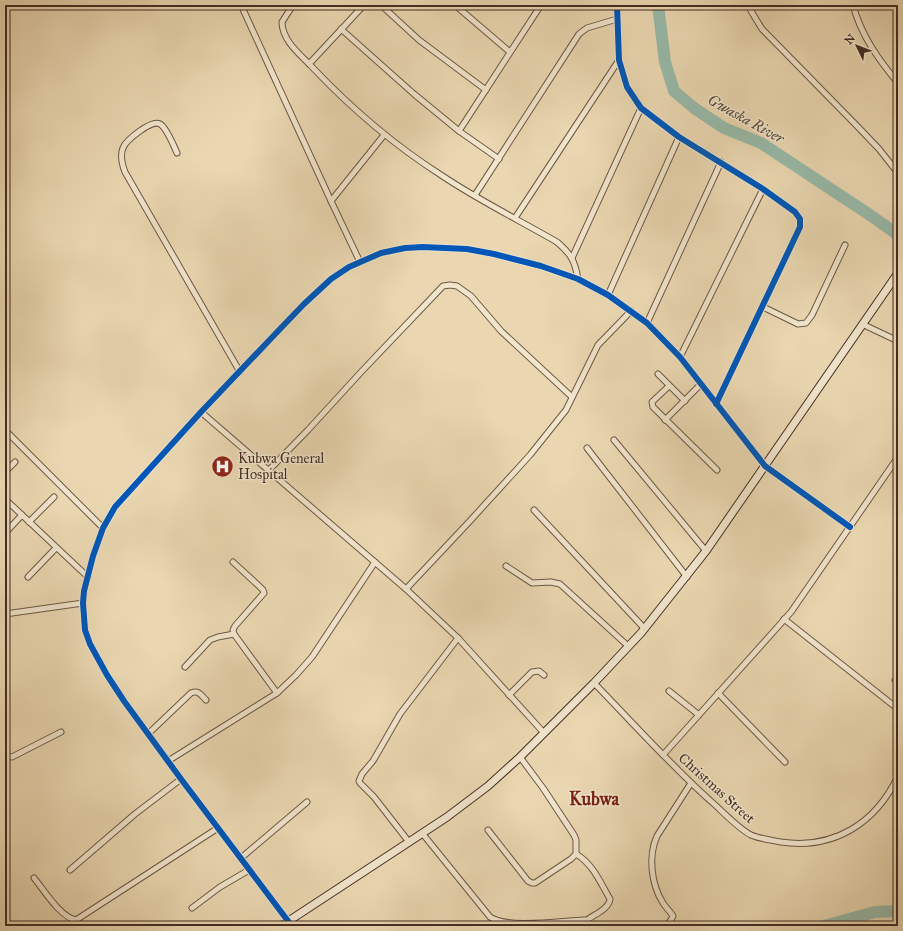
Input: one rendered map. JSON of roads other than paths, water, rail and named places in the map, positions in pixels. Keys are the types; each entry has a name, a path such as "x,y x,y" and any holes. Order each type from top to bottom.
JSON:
{"main road":[{"path":"281,926 447,817 488,786 520,757 594,683 644,628 687,577 898,273"}],"street":[{"path":"241,5 360,262"},
{"path":"293,5 282,22 284,35 309,64 364,118 384,135 442,176 557,242 572,258 578,279"},
{"path":"309,64 364,5"},
{"path":"382,5 419,40 486,90"},
{"path":"455,5 510,52"},
{"path":"459,130 541,5"},
{"path":"617,5 619,60 627,87 641,108 679,137 721,162 795,212 801,222 763,307 716,404"},
{"path":"749,5 762,29 879,149 898,173"},
{"path":"853,5 864,36 898,82"},
{"path":"476,195 579,34 587,28 617,19"},
{"path":"341,29 414,94 459,130 499,159"},
{"path":"515,218 619,60"},
{"path":"572,258 641,108"},
{"path":"177,153 163,126 158,123 154,123 142,130 125,144 121,153 122,166 124,172 240,372"},
{"path":"331,201 384,135"},
{"path":"608,295 679,137"},
{"path":"647,323 721,162"},
{"path":"680,357 762,189"},
{"path":"763,307 798,324 806,323 812,315 845,245"},
{"path":"288,921 248,870 241,858 124,701 90,644 84,624 83,603 93,556 103,528 110,514 201,412 304,304 331,279 349,267 381,253 405,248 423,247 467,249 494,254 535,264 578,279 608,295 647,323 680,357 765,466 850,527"},
{"path":"269,470 442,286 450,284 457,286 471,296 501,331 572,397"},
{"path":"406,589 530,455 566,410 598,345 631,311"},
{"path":"862,324 898,341"},
{"path":"658,374 685,401"},
{"path":"665,420 701,384"},
{"path":"669,386 652,402 653,407 717,470"},
{"path":"201,412 406,589 458,638 544,733"},
{"path":"5,430 103,528"},
{"path":"614,440 706,551"},
{"path":"587,448 687,577"},
{"path":"663,755 790,612 898,458"},
{"path":"5,471 15,462"},
{"path":"29,522 54,497"},
{"path":"5,499 88,577"},
{"path":"534,510 644,628"},
{"path":"5,533 22,515"},
{"path":"28,577 56,548"},
{"path":"232,562 259,586 264,593 234,626 234,634 277,693"},
{"path":"168,761 277,693 296,675 312,657 375,562"},
{"path":"506,566 532,583 551,582 560,584 628,646"},
{"path":"5,614 83,603"},
{"path":"784,619 898,708"},
{"path":"185,667 210,640 234,634"},
{"path":"409,842 374,797 359,781 362,774 373,761 400,714 458,638"},
{"path":"509,695 532,672 539,671 544,675"},
{"name":"Christmas Street","path":"594,683 691,784 752,835 777,841 796,843 826,840 850,832 861,824 882,803 898,776"},
{"path":"148,734 191,693 195,691 199,692 206,700"},
{"path":"670,691 699,715"},
{"path":"718,693 785,762"},
{"path":"5,756 12,757 61,732"},
{"path":"488,830 528,881 532,883 547,875 576,854 576,840 574,835 543,788 520,757"},
{"path":"70,870 135,814 181,779"},
{"path":"666,926 673,916 663,904 654,882 652,865 654,843 691,784"},
{"path":"241,858 307,802"},
{"path":"34,878 59,909 67,916 76,920 218,828"},
{"path":"422,833 490,917 495,920 516,923 587,920 607,906 610,899 592,868 587,862 576,854"},
{"path":"192,908 220,886 248,870"}],"waterway":[{"name":"Gwaska River","path":"658,5 665,62 674,91 694,108 724,128 761,143 898,235"},
{"name":"Gwaska River","path":"824,926 875,912 898,911"}],"place":[{"name":"Kubwa General Hospital","path":"223,466"}],"district":[{"name":"Kubwa","path":"594,799"}]}
